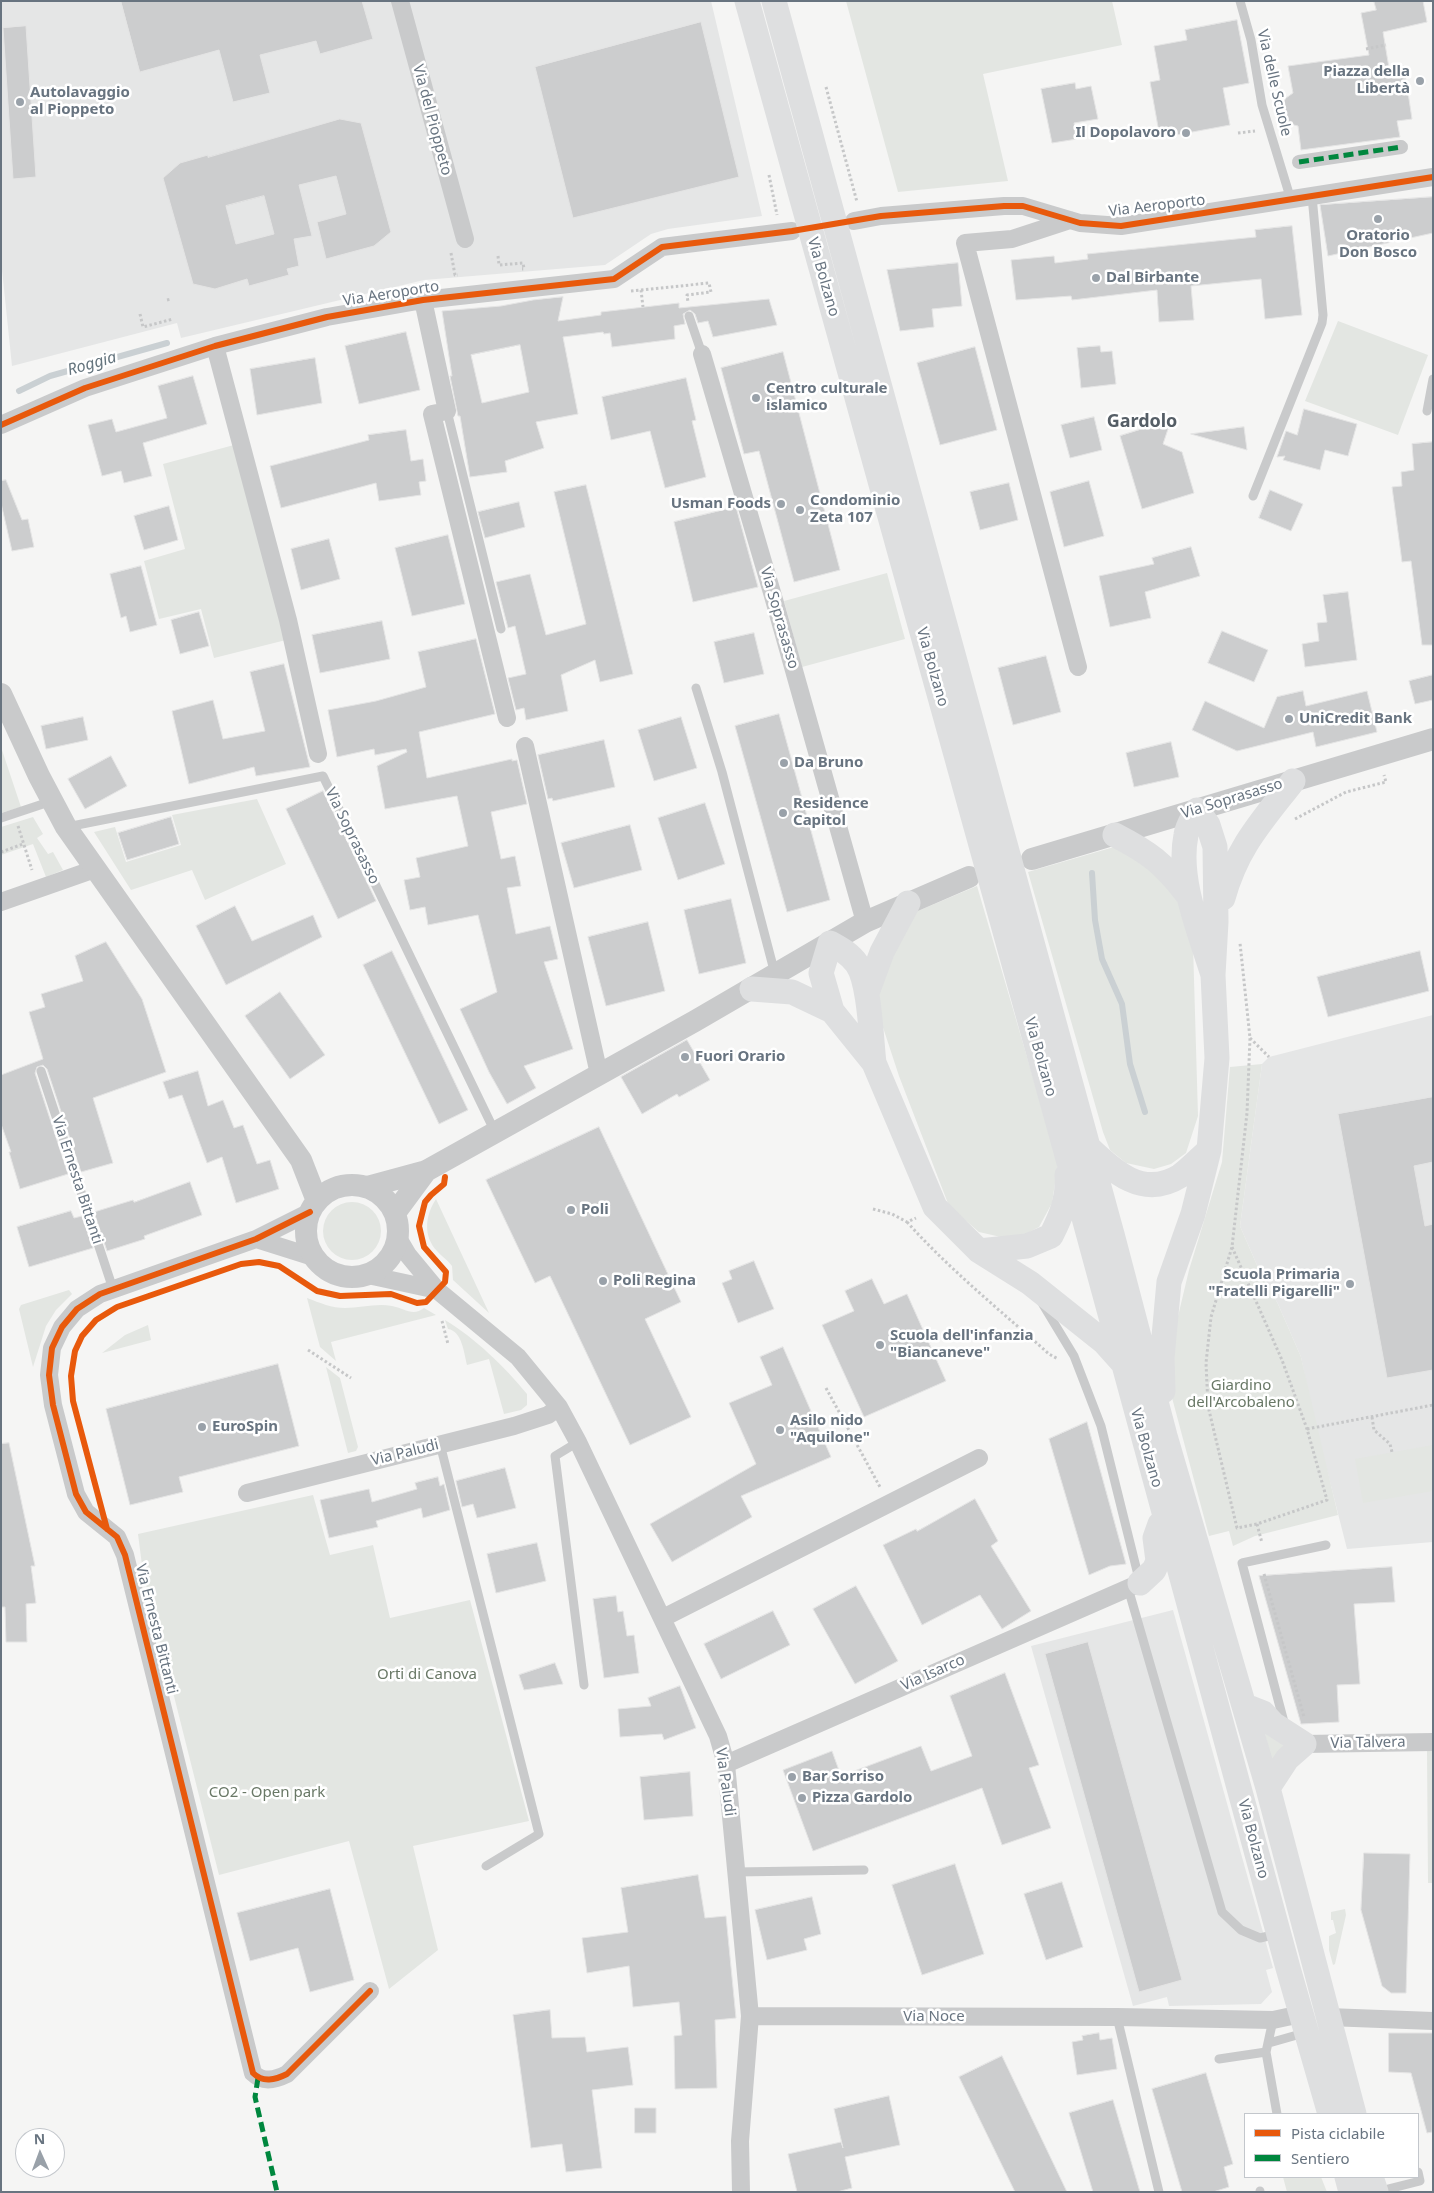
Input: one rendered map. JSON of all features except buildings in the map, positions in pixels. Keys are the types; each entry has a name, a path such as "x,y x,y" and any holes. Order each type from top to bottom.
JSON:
{"main road":[{"name":"Via Bolzano","path":"747,1 1076,1147 1165,1436 1245,1706 1354,2113"},
{"name":"Via Bolzano","path":"774,1 1076,1147 1122,1363 1278,1934 1330,2113"},
{"path":"1216,922 1230,872 1246,843 1293,781"},
{"path":"1165,1436 1162,1358 1169,1282 1193,1214 1209,1150 1217,1058 1213,975 1216,922 1215,847 1208,825 1197,810 1186,834 1184,866 1190,898 1213,975"},
{"path":"1115,835 1143,850 1167,868 1190,898"},
{"path":"867,993 882,952 908,903"},
{"path":"874,1063 867,993 859,966 847,952 830,943 821,973 832,1011 874,1063 935,1208 979,1252 1030,1283 1104,1342 1122,1363"},
{"path":"752,989 792,992 832,1011"},
{"path":"979,1252 1027,1246 1051,1236 1062,1214 1076,1147 1138,1184 1159,1185 1180,1176 1209,1150"},
{"path":"1134,1585 1154,1570 1158,1561 1155,1538 1164,1514"},
{"path":"1134,1585 1157,1582 1168,1590 1178,1605 1191,1610"},
{"path":"1245,1706 1263,1713 1299,1734 1287,1759 1268,1788"},
{"path":"1347,2178 1351,2192"},
{"path":"1371,2178 1376,2192"}],"street":[{"name":"Via del Pioppeto","path":"400,1 465,239"},
{"path":"1299,162 1401,147"},
{"name":"Via Aeroporto","path":"857,215 881,216 1023,206 1080,224 1121,226 1433,177"},
{"name":"Via Aeroporto","path":"1070,220 1012,240 965,243 1078,668"},
{"name":"Via Aeroporto","path":"1,425 85,388 215,346 327,317 423,300 614,279 662,247 792,231"},
{"name":"Via Aeroporto","path":"423,300 447,410"},
{"path":"215,346 288,620 318,754"},
{"name":"Via Soprasasso","path":"702,354 773,596 864,922"},
{"path":"447,410 432,414 507,718"},
{"path":"1,694 66,827 301,1160 314,1206"},
{"name":"Via Soprasasso","path":"1032,860 1433,740"},
{"path":"525,746 599,1074"},
{"path":"1,902 95,868"},
{"path":"368,1187 386,1199 395,1213 398,1238 395,1250 388,1261 368,1275 353,1278 337,1275 324,1268 313,1257 307,1243 306,1227 314,1206 329,1191 342,1186 368,1187 426,1172 752,989 864,922 970,877"},
{"path":"301,1160 342,1186"},
{"path":"395,1213 426,1172"},
{"name":"Via Ernesta Bittanti","path":"314,1206 256,1239 100,1294 77,1309 62,1327 52,1348 48,1375 52,1405 80,1503 93,1519 117,1536 124,1550 253,2073 258,2078 266,2080 277,2079 287,2074 370,1991"},
{"name":"Via Paludi","path":"398,1238 408,1255 437,1290 518,1357 559,1407 578,1442 718,1736 726,1764 750,2016 740,2141 741,2192"},
{"path":"256,1239 313,1257"},
{"name":"Via Paludi","path":"368,1275 437,1290"},
{"name":"Via Paludi","path":"247,1493 514,1426 548,1415 559,1407"},
{"path":"663,1618 978,1458"},
{"name":"Via Isarco","path":"726,1764 1134,1585"},
{"name":"Via Talvera","path":"1299,1734 1433,1742"},
{"name":"Via Noce","path":"750,2016 1118,2016 1273,2020 1304,2023"},
{"path":"1328,2017 1433,2021"}],"lane":[{"name":"Via delle Scuole","path":"1240,1 1250,40 1262,105 1290,200"},
{"path":"1253,496 1322,323 1323,315 1312,196"},
{"name":"Via Soprasasso","path":"690,316 702,354"},
{"path":"1427,412 1433,379"},
{"path":"447,410 501,629"},
{"path":"696,688 722,772 776,975"},
{"name":"Via Soprasasso","path":"66,827 323,776 496,1132"},
{"path":"1,818 52,801"},
{"name":"Via Ernesta Bittanti","path":"41,1071 113,1289"},
{"path":"1030,1283 1074,1356 1101,1426 1134,1585 1222,1912 1241,1930 1260,1938 1278,1934"},
{"path":"578,1442 555,1456 584,1685"},
{"path":"440,1444 539,1834 486,1866"},
{"path":"1299,1734 1242,1562 1326,1545"},
{"path":"736,1872 864,1870"},
{"path":"1118,2016 1159,2192"},
{"path":"1273,2020 1267,2047 1277,2113"},
{"path":"1219,2058 1267,2047 1304,2023"},
{"path":"1376,2192 1420,2181 1419,2176"}],"path":[{"path":"1366,48 1386,45"},
{"path":"826,87 857,215"},
{"path":"1238,133 1257,130"},
{"path":"450,251 455,275"},
{"path":"498,256 499,265 524,263 524,269"},
{"path":"641,290 710,283 711,292 687,295 690,316"},
{"path":"140,314 143,327 172,319"},
{"path":"1292,822 1298,816 1346,792 1386,782 1383,771"},
{"path":"14,814 39,889"},
{"path":"1,852 24,844"},
{"path":"1232,1247 1282,1360 1307,1429 1328,1500 1257,1524 1237,1528 1208,1406 1206,1363 1211,1317 1232,1247 1247,1113 1250,1038 1240,942"},
{"path":"1250,1038 1269,1057"},
{"path":"873,1209 892,1214 907,1222 925,1243 1049,1354 1078,1368"},
{"path":"907,1222 919,1217"},
{"path":"440,1313 448,1344"},
{"path":"308,1350 351,1378"},
{"path":"826,1388 889,1503"},
{"path":"1307,1429 1433,1406"},
{"path":"1372,1417 1374,1430 1390,1444 1392,1452"},
{"path":"1257,1524 1265,1557"},
{"path":"1265,1576 1299,1734"}],"shaded area":[{"path":"1,1 711,1 762,216 668,229 651,234 605,265 424,280 181,338 177,323 12,366 1,260"},
{"name":"Scuola Primaria \"Fratelli Pigarelli\"","path":"1433,1015 1433,1542 1347,1549 1313,1415 1301,1357 1278,1304 1256,1263 1240,1226 1262,1064 1269,1057"},
{"path":"1173,1610 1273,1968 1266,1970 1272,1992 1261,2004 1169,2006 1167,1997 1133,2006 1031,1646"}],"green space":[{"path":"846,1 1112,1 1122,45 983,74 1008,181 898,192"},
{"path":"1338,321 1428,355 1398,435 1305,401"},
{"path":"234,445 286,640 214,658 201,609 159,619 144,561 185,549 163,464"},
{"path":"887,573 905,639 802,667 784,601"},
{"path":"1,747 21,807 1,813"},
{"path":"257,799 286,864 205,900 192,870 131,890 94,832 115,827 126,862 181,845 172,815"},
{"path":"33,817 43,834 37,838 48,854 53,852 63,870 46,877 33,844 1,855 1,827"},
{"path":"1114,847 1160,873 1184,906 1193,945 1198,1116 1186,1153 1171,1164 1154,1169 1126,1163 1110,1150 1103,1132 1028,872"},
{"path":"977,886 1058,1163 1052,1203 1039,1227 1014,1240 979,1232 949,1206 899,1076 872,994 913,913"},
{"name":"Giardino dell'Arcobaleno","path":"1262,1064 1240,1226 1256,1263 1278,1304 1301,1357 1338,1515 1255,1536 1233,1546 1229,1531 1209,1536 1171,1394 1175,1329 1189,1270 1222,1162 1230,1067"},
{"path":"436,1199 489,1313 453,1280 452,1266 437,1251 429,1239 428,1219"},
{"path":"352,1202 363,1204 376,1215 381,1231 379,1242 368,1255 352,1260 341,1258 328,1247 323,1231 325,1220 336,1207"},
{"path":"69,1290 72,1294 56,1310 46,1326 33,1367 19,1309 21,1305"},
{"path":"307,1298 340,1308 386,1305 412,1312 420,1311 424,1308 436,1315 331,1342 336,1361 320,1347"},
{"path":"445,1320 478,1344 509,1374 527,1394 527,1405 521,1410 504,1414 489,1359 467,1365 459,1338 453,1331 448,1329"},
{"path":"148,1325 151,1340 102,1353 125,1335"},
{"path":"326,1367 340,1378 358,1447 356,1451 348,1453"},
{"path":"1433,1445 1433,1491 1363,1503 1355,1459"},
{"path":"313,1495 330,1555 373,1545 390,1618 470,1600 529,1821 413,1846 438,1950 389,1989 349,1841 219,1875 143,1573 138,1534"},
{"path":"1263,1727 1285,1744 1273,1764"},
{"path":"1427,1751 1433,1751 1433,1883 1428,1883"},
{"path":"1345,1909 1346,1915 1335,1964 1333,1965 1329,1950 1329,1936 1336,1933 1333,1920 1331,1920 1331,1912"},
{"path":"1283,2178 1321,2178 1327,2192 1287,2192"}],"waterway":[{"name":"Roggia","path":"19,391 50,376 167,343"},
{"path":"1092,873 1095,920 1102,959 1122,1004 1130,1064 1145,1112"}],"marked path":[{"path":"1299,162 1401,147"},
{"path":"258,2078 255,2097 277,2192"}],"cycle path":[{"path":"1,425 85,388 215,346 327,317 423,300 614,279 662,247 792,231 881,216 1004,206 1023,206 1080,223 1121,226 1433,177"},
{"path":"107,1529 73,1401 71,1376 75,1351 82,1336 96,1320 117,1307 241,1264 259,1262 279,1266 317,1291 340,1296 391,1294 417,1303 426,1302 445,1282 446,1272 424,1247 419,1226 425,1202 444,1184 445,1177"},
{"path":"310,1212 256,1239 100,1294 77,1309 62,1327 52,1348 49,1375 53,1405 76,1494 86,1512 117,1537 125,1555 253,2073 269,2080 287,2074 370,1991"}],"place":[{"name":"Piazza della Libertà","path":"1420,81"},
{"name":"Autolavaggio al Pioppeto","path":"20,102"},
{"name":"Il Dopolavoro","path":"1186,133"},
{"name":"Oratorio Don Bosco","path":"1378,219"},
{"name":"Dal Birbante","path":"1096,278"},
{"name":"Centro culturale islamico","path":"756,398"},
{"name":"Usman Foods","path":"781,504"},
{"name":"Condominio Zeta 107","path":"800,510"},
{"name":"UniCredit Bank","path":"1289,719"},
{"name":"Da Bruno","path":"784,763"},
{"name":"Residence Capitol","path":"783,813"},
{"name":"Fuori Orario","path":"685,1057"},
{"name":"Poli","path":"571,1210"},
{"name":"Poli Regina","path":"603,1281"},
{"name":"Scuola Primaria \"Fratelli Pigarelli\"","path":"1350,1284"},
{"name":"Scuola dell'infanzia \"Biancaneve\"","path":"880,1345"},
{"name":"EuroSpin","path":"202,1427"},
{"name":"Asilo nido \"Aquilone\"","path":"780,1430"},
{"name":"Bar Sorriso","path":"792,1777"},
{"name":"Pizza Gardolo","path":"802,1798"}],"district":[{"name":"Gardolo","path":"1142,422"}],"park label":[{"name":"Orti di Canova","path":"427,1675"},
{"name":"CO2 - Open park","path":"267,1793"}]}
